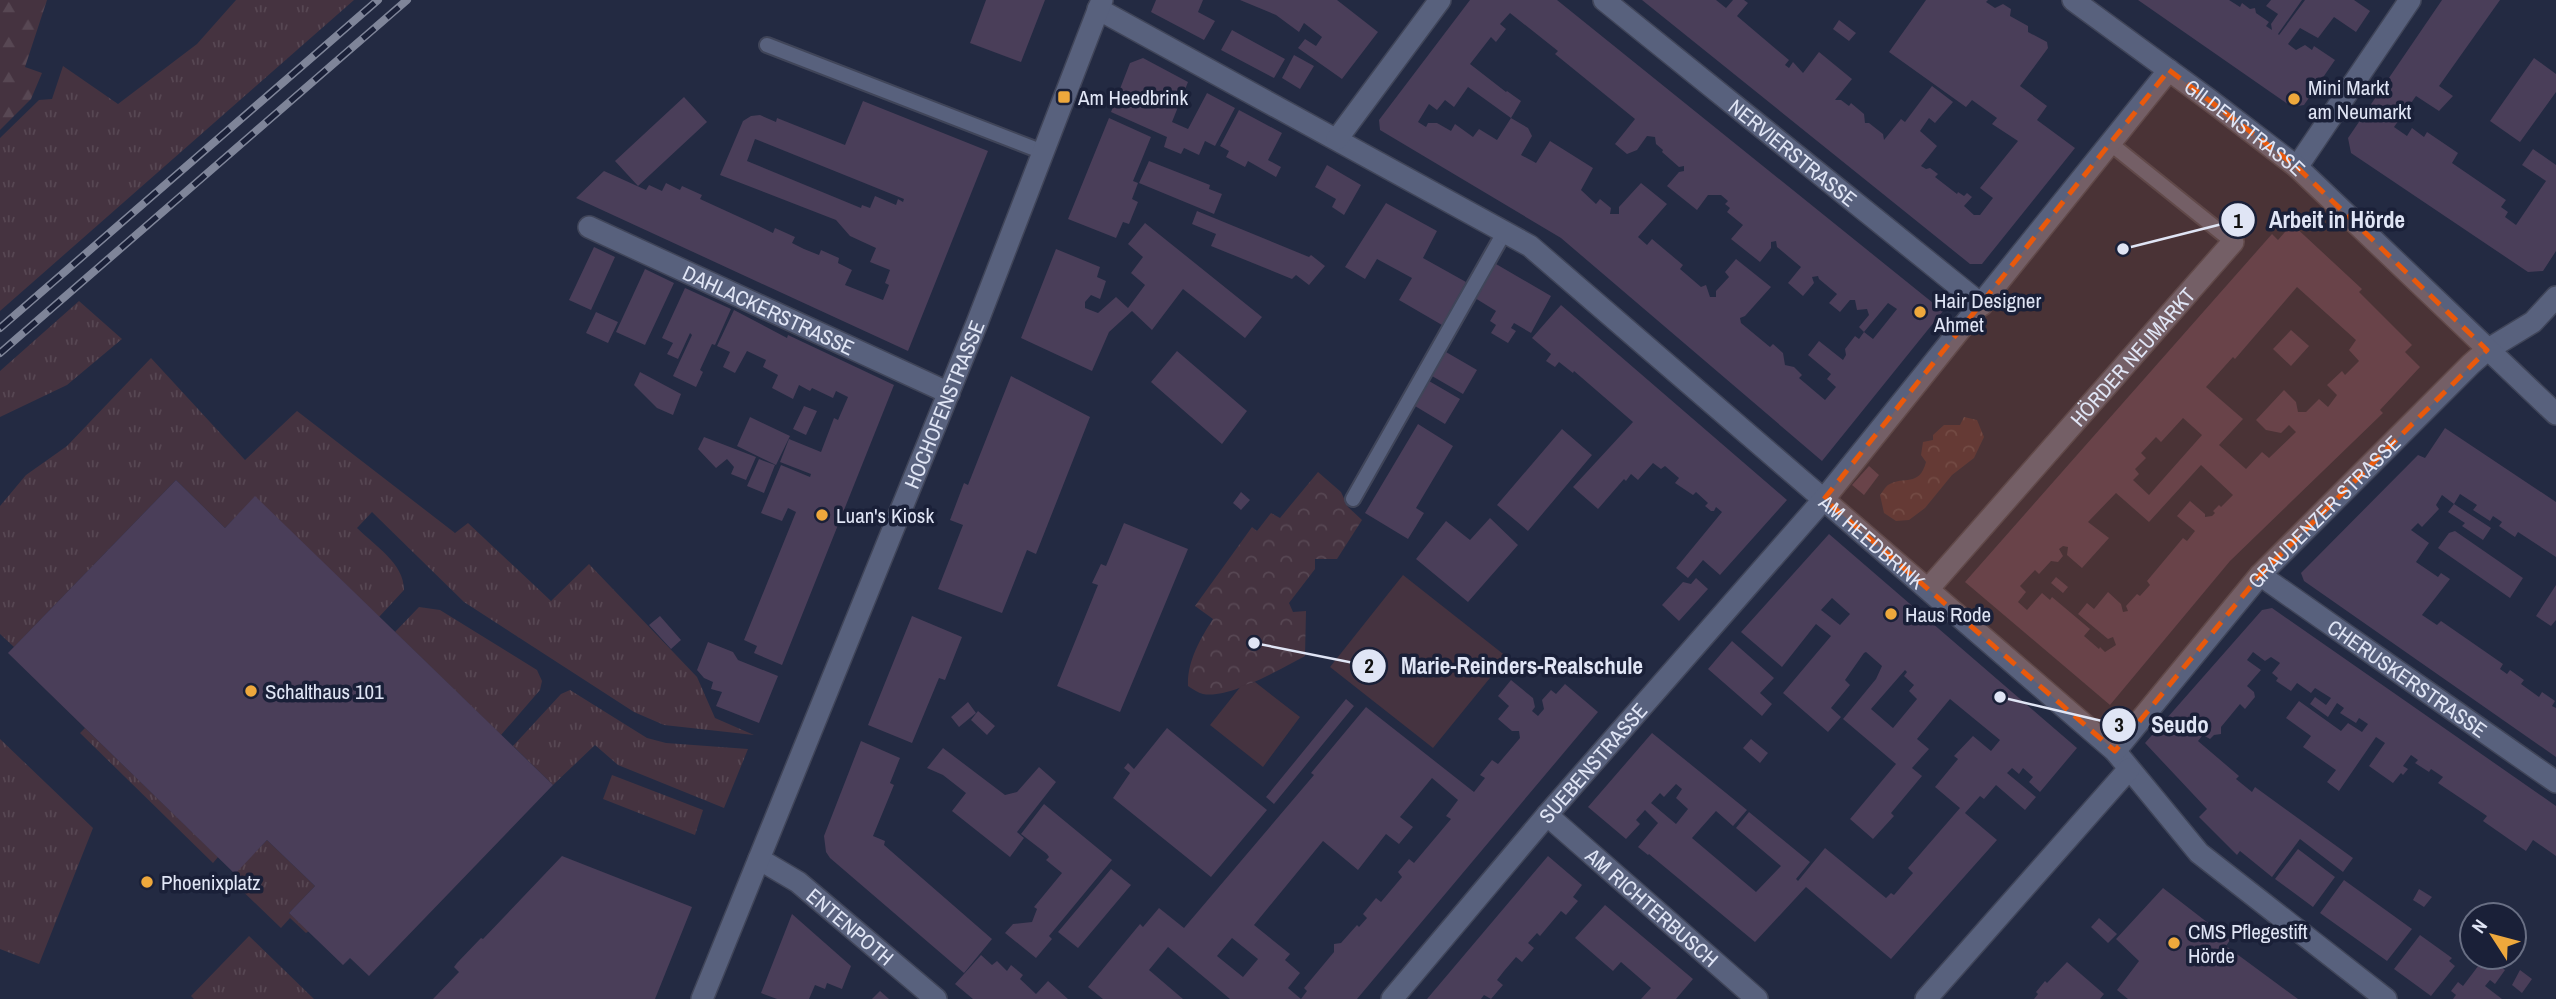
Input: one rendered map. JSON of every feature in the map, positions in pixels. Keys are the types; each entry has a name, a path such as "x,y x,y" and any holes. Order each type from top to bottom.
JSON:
{"street":[{"path":"1338,139 1440,0"},
{"name":"NERVIERSTRASSE","path":"1604,0 1982,305"},
{"name":"GILDENSTRASSE","path":"2073,0 2297,167 2556,414"},
{"path":"2297,167 2410,0"},
{"name":"AM HEEDBRINK","path":"1100,5 1530,246 2115,751 2199,853 2386,999"},
{"name":"HOCHOFENSTRASSE","path":"702,999 948,393 1100,5"},
{"path":"1824,499 2169,70"},
{"name":"DAHLACKERSTRASSE","path":"589,227 948,393"},
{"name":"HÖRDER NEUMARKT","path":"1929,589 2233,242"},
{"name":"GRAUDENZER STRASSE","path":"2115,751 2260,575 2487,350 2533,322 2556,296"},
{"name":"SUEBENSTRASSE","path":"1392,999 1547,814 1824,499"},
{"name":"CHERUSKERSTRASSE","path":"2260,575 2556,782"},
{"path":"1926,999 2129,769"},
{"name":"AM RICHTERBUSCH","path":"1547,814 1746,996"},
{"name":"ENTENPOTH","path":"759,859 798,882 936,999"}],"lane":[{"path":"768,45 1043,152"},
{"name":"HÖRDER NEUMARKT","path":"2111,144 2233,242"},
{"path":"1353,499 1505,231"}],"highlighted area":[{"path":"2169,70 2297,167 2487,350 2260,575 2115,751 1824,499"}],"green space":[{"path":"0,0 47,0 25,67 42,73 31,99 0,130"},
{"path":"236,0 354,0 0,311 0,138 39,100 52,99 63,66 118,104 197,44"},
{"path":"79,301 122,339 67,385 0,417 0,371"},
{"path":"151,358 245,460 297,411 455,533 468,523 551,601 589,564 697,677 715,718 754,735 664,725 634,712 464,602 372,512 357,528 394,563 403,580 404,590 379,617 255,497 225,528 176,480 14,647 0,634 0,506 26,475 67,446"},
{"path":"1964,417 1977,420 1984,437 1974,458 1952,475 1925,508 1909,520 1896,521 1884,513 1880,495 1885,487 1919,475 1926,462 1921,455 1923,442 1933,440 1933,435 1944,425 1960,425"},
{"path":"1318,472 1341,492 1348,507 1362,520 1337,559 1315,559 1315,569 1289,603 1293,612 1306,611 1305,656 1241,688 1214,694 1197,692 1188,686 1188,677 1199,643 1213,619 1195,606 1252,527 1257,531 1271,513 1280,518"},
{"path":"1403,575 1507,657 1433,748 1330,667"},
{"path":"419,607 440,610 537,670 542,681 540,690 501,735 395,632"},
{"path":"1255,682 1300,717 1263,767 1210,725 1241,686"},
{"path":"570,690 647,738 666,743 748,749 724,808 618,765 595,745 553,785 513,746 561,694"},
{"path":"85,728 218,857 213,863 80,733"},
{"path":"0,739 93,828 39,964 0,949"},
{"path":"612,775 703,810 695,835 603,799"},
{"path":"267,840 315,886 289,913 309,931 306,933 290,918 281,928 229,878"},
{"path":"249,936 314,999 194,999 191,996"}],"building":[{"path":"986,0 1045,0 1021,62 970,43"},
{"path":"1156,0 1203,0 1198,12 1215,21 1204,40 1151,12"},
{"path":"1240,0 1337,0 1378,32 1342,79 1298,48 1305,39 1316,46 1322,37 1304,23 1299,32 1276,15"},
{"path":"1470,0 1557,0 1943,311 1822,461 1561,238 1380,130 1379,120","holes":["1510,13 1558,51 1555,54 1635,119 1615,144 1627,154 1637,150 1647,136 1655,137 1662,152 1679,167 1684,166 1684,171 1679,172 1667,186 1697,210 1708,195 1721,195 1728,201 1725,204 1730,208 1727,212 1743,225 1731,239 1760,262 1771,248 1771,242 1776,241 1777,247 1801,267 1788,283 1803,296 1814,283 1812,277 1818,276 1837,294 1829,303 1840,312 1850,300 1855,300 1857,310 1867,309 1869,315 1859,327 1864,332 1859,339 1855,336 1845,349 1843,360 1819,341 1808,355 1831,374 1827,379 1836,387 1825,400 1799,378 1802,375 1794,367 1785,365 1783,353 1773,344 1770,347 1741,323 1740,318 1745,316 1771,287 1736,259 1725,272 1729,277 1716,291 1716,297 1710,297 1706,285 1701,287 1680,269 1683,265 1652,239 1647,245 1638,237 1667,204 1641,183 1619,207 1619,214 1610,214 1611,208 1600,199 1596,204 1581,190 1593,168 1550,141 1536,163 1521,155 1532,136 1528,128 1511,118 1521,101 1470,64 1491,37 1496,42 1506,29 1500,24","1468,87 1511,118 1497,140 1479,129 1473,137 1455,124 1451,131 1437,123 1428,123 1426,127 1418,122 1429,104 1437,110 1445,100 1454,107","1888,303 1897,309 1873,339 1864,332"]},
{"path":"1642,0 1716,0 1726,8 1733,0 1744,0 1748,3 1737,16 1789,60 1785,65 1789,68 1793,62 1803,73 1819,52 1852,79 1835,100 1841,100 1849,106 1851,103 1864,114 1865,123 1883,134 1884,140 1901,119 1905,122 1932,86 1953,102 1935,123 1929,118 1920,131 1937,146 1921,166 1938,174 1935,177 1957,194 1958,192 1964,196 1967,193 1972,197 1964,206 1974,215 1980,215 1993,198 1980,188 2018,141 1992,124 1997,118 1972,100 1966,107 1889,52 1926,0 1988,0 1986,2 1995,8 2003,4 2011,9 2010,16 2028,26 2028,32 2047,42 2048,48 2020,86 2047,106 2037,120 2075,148 1982,264 1970,264"},
{"path":"2138,0 2229,0 2240,7 2242,3 2250,9 2255,8 2256,13 2269,22 2266,26 2272,30 2271,24 2278,14 2266,6 2271,0 2302,0 2279,35 2305,0 2354,0 2370,11 2356,32 2334,17 2318,38 2300,28 2288,44 2296,50 2305,45 2312,50 2314,46 2335,60 2304,105 2292,107"},
{"path":"2442,0 2500,0 2439,86 2453,96 2439,111 2416,96 2394,127 2407,136 2412,128 2424,137 2427,132 2458,153 2452,163 2506,200 2501,207 2508,212 2505,217 2516,225 2546,181 2522,165 2533,149 2556,165 2556,251 2543,271 2528,272 2351,153 2348,138"},
{"path":"1839,20 1856,33 1849,41 1833,29"},
{"path":"1232,30 1285,59 1274,78 1221,50"},
{"path":"1294,55 1314,66 1300,89 1282,78"},
{"path":"1143,58 1188,82 1172,122 1188,129 1207,93 1235,108 1215,146 1205,141 1199,155 1184,148 1181,154 1164,147 1167,137 1111,112 1130,63"},
{"path":"2534,58 2556,74 2556,92 2520,142 2490,121"},
{"path":"684,97 707,122 638,186 615,161"},
{"path":"863,101 988,151 908,351 576,198 604,171 646,190 649,185 662,191 666,183 680,190 682,186 702,195 700,199 773,233 775,228 795,237 792,243 804,249 819,255 821,250 839,258 838,263 852,270 845,285 883,300 889,285 885,283 890,270 870,262 876,248 850,236 836,220 720,175 743,121 751,116 760,115 776,122 777,118 845,145","holes":["755,139 904,199 903,202 898,199 896,205 875,196 870,208 862,205 861,208 747,161"]},
{"path":"1239,110 1282,133 1268,160 1281,167 1276,177 1248,161 1245,167 1226,157 1229,151 1220,146"},
{"path":"1109,118 1151,137 1133,181 1138,183 1132,199 1138,202 1129,224 1123,222 1116,238 1068,219"},
{"path":"1149,161 1210,185 1209,189 1222,194 1214,214 1139,183"},
{"path":"1327,165 1361,185 1344,215 1332,207 1336,199 1315,187"},
{"path":"1386,203 1437,231 1423,258 1466,282 1442,325 1399,300 1412,278 1377,259 1365,279 1345,267"},
{"path":"1197,211 1309,257 1311,255 1325,266 1309,285 1296,275 1292,279 1211,246 1216,234 1192,224"},
{"path":"1145,223 1262,317 1245,338 1183,289 1152,330 1132,311 1109,332 1092,371 1021,338 1056,249 1100,267 1097,277 1106,281 1100,299 1091,295 1085,302 1085,308 1098,313 1116,297 1128,308 1145,285 1131,273 1143,257 1128,244"},
{"path":"2292,224 2362,289 2359,292 2412,345 2405,352 2420,367 2380,410 2383,413 2230,561 2110,705 1965,582 2272,234 2278,240","holes":["2297,287 2356,340 2349,350 2359,361 2345,375 2342,371 2327,385 2337,395 2328,407 2319,399 2306,412 2298,412 2296,402 2284,390 2256,420 2266,430 2281,433 2289,425 2296,432 2269,458 2262,452 2246,469 2219,445 2243,419 2206,387 2233,357 2235,359","2183,418 2202,435 2149,495 2133,480 2139,474 2135,469 2146,458 2141,453 2156,437 2161,442","2201,465 2233,495 2221,507 2219,505 2212,516 2205,517 2190,501 2177,516 2195,531 2187,541 2183,538 2147,581 2150,585 2126,606 2128,611 2123,612 2121,604 2108,592 2094,609 2087,603 2078,614 2108,639 2113,637 2116,645 2105,652 2084,636 2090,629 2052,597 2050,600 2042,593 2027,610 2018,602 2026,592 2020,586 2035,570 2039,574 2051,561 2058,562 2063,556 2059,549 2063,546 2068,547 2067,555 2082,568 2109,538 2088,522 2116,493 2149,522"]},
{"path":"594,247 615,257 591,310 569,300"},
{"path":"1496,264 1551,296 1531,333 1514,323 1511,328 1516,331 1508,343 1491,333 1496,325 1490,321 1496,311 1475,298"},
{"path":"645,269 674,283 645,345 616,332"},
{"path":"685,288 731,309 700,370 703,372 696,387 673,376 692,335 690,333 678,359 667,354 673,343 662,338"},
{"path":"1561,305 1787,500 1720,575 1703,560 1688,578 1676,568 1722,512 1716,507 1711,511 1705,506 1708,503 1696,492 1693,495 1675,483 1679,478 1665,466 1661,469 1653,463 1638,480 1631,474 1598,509 1573,487 1633,422 1574,371 1573,373 1559,362 1555,367 1546,361 1551,354 1532,338"},
{"path":"734,310 787,338 788,335 894,385 782,665 754,653 757,646 744,640 796,512 788,508 782,521 761,513 781,465 810,477 811,474 780,462 789,439 821,452 834,418 838,420 848,397 836,391 833,398 799,385 793,399 772,388 778,375 763,367 766,360 747,351 735,373 723,367 730,352 717,346"},
{"path":"596,312 618,322 608,343 586,333"},
{"path":"2291,330 2309,346 2291,366 2273,349"},
{"path":"1177,351 1247,411 1222,444 1151,382"},
{"path":"1446,352 1477,370 1463,394 1432,376"},
{"path":"640,372 681,394 673,415 657,408 634,385"},
{"path":"1011,376 1090,417 1036,554 1027,550 1002,613 938,589 963,525 950,520 964,483 968,485"},
{"path":"1429,381 1460,399 1445,424 1415,406"},
{"path":"804,406 817,411 806,435 793,429"},
{"path":"750,417 790,436 776,465 737,446"},
{"path":"1418,424 1453,446 1416,508 1424,513 1408,539 1365,513"},
{"path":"2445,428 2556,502 2556,557 2518,532 2515,537 2499,526 2502,522 2493,516 2490,521 2473,510 2477,505 2460,494 2454,504 2442,495 2436,505 2439,509 2422,527 2418,523 2411,530 2429,543 2416,562 2438,577 2441,573 2450,579 2422,615 2437,625 2441,621 2503,664 2500,669 2507,674 2510,670 2524,680 2521,684 2539,697 2542,692 2555,701 2552,706 2556,708 2556,757 2304,581 2301,573 2418,455 2425,458"},
{"path":"1562,429 1592,455 1528,531 1497,505"},
{"path":"704,437 756,457 746,480 731,474 734,467 727,459 716,468 698,449"},
{"path":"759,459 775,465 764,493 747,486"},
{"path":"1869,466 1879,475 1864,495 1852,485"},
{"name":"Schalthaus 101","path":"176,480 225,528 255,496 553,785 369,976 350,958 343,965 289,913 315,886 267,840 235,874 8,653"},
{"path":"1241,492 1250,500 1241,510 1233,503"},
{"path":"2454,504 2491,528 2483,540 2462,526 2465,523 2448,512"},
{"path":"1490,518 1518,545 1468,602 1416,559 1446,521 1470,540"},
{"path":"1124,523 1188,549 1120,712 1057,686 1098,585 1092,583 1101,564 1106,566"},
{"path":"2455,531 2523,578 2510,598 2438,548 2449,533"},
{"path":"1829,534 2077,748 2040,792 2029,782 2033,777 2023,768 2019,774 2012,768 2007,773 2036,797 2025,810 1996,785 1984,799 1980,796 1965,813 1997,840 1891,959 1806,887 1755,942 1638,847 1658,823 1645,810 1636,820 1640,824 1626,839 1588,807 1652,733 1747,810 1733,826 1716,811 1692,838 1756,892 1781,866 1736,828 1749,812 1810,862 1796,879 1798,881 1825,848 1886,898 1891,893 1894,895 1913,873 1908,868 1960,808 1935,787 1958,759 1954,756 1973,736 1991,751 2000,740 1950,699 1917,739 1929,749 1912,768 1922,776 1891,813 1894,816 1873,839 1850,819 1896,764 1843,719 1876,679 1882,666 1864,653 1845,680 1850,685 1831,708 1841,717 1828,732 1783,693 1831,636 1816,624 1782,667 1741,632","holes":["1832,598 1850,614 1840,625 1821,610","1905,670 1907,672 1904,676 1914,685 1909,691 1917,699 1893,728 1871,709","1676,784 1682,789 1676,798 1688,809 1676,824 1651,803 1660,793 1664,797"]},
{"path":"2056,577 2068,587 2063,593 2051,583"},
{"path":"1696,578 1708,589 1679,621 1662,605 1683,582 1691,584"},
{"path":"2556,585 2556,620 2551,626 2536,616"},
{"path":"2272,608 2556,806 2556,856 2533,840 2526,851 2483,821 2487,816 2438,783 2443,777 2415,763 2418,760 2411,755 2403,766 2408,769 2393,783 2369,766 2385,743 2376,737 2339,791 2327,782 2336,770 2303,747 2311,736 2286,718 2299,701 2341,731 2348,723 2362,732 2368,724 2359,718 2356,723 2340,713 2344,708 2337,703 2328,717 2310,704 2315,697 2326,705 2331,698 2315,688 2311,693 2297,683 2291,691 2276,681 2278,678 2272,673 2280,663 2271,657 2265,661 2253,652 2247,660 2261,670 2247,686 2254,692 2255,697 2245,709 2240,704 2221,727 2221,734 2210,739 2203,735 2198,741 2239,776 2236,779 2252,792 2255,787 2353,858 2343,872 2300,839 2272,877 2240,851 2237,855 2199,817 2207,809 2145,743 2262,610"},
{"path":"660,616 681,640 671,649 649,625"},
{"path":"912,616 962,637 945,680 939,678 912,743 868,725"},
{"path":"1732,641 1774,678 1760,693 1772,704 1762,716 1708,669"},
{"path":"708,642 733,652 738,660 778,676 759,723 716,706 722,692 711,689 713,682 704,678 697,670"},
{"path":"1511,680 1533,698 1535,707 1532,711 1538,716 1544,709 1542,700 1551,690 1556,694 1565,684 1598,712 1357,999 1301,999 1230,999 1168,947 1149,970 1183,999 1103,999 1088,987 1140,924 1143,927 1159,908 1184,928 1314,775 1311,773 1366,707 1474,792 1485,778 1480,775 1492,760 1498,764 1520,738 1519,731 1512,731 1498,719 1509,706 1498,696","holes":["1432,778 1458,800 1446,816 1451,819 1414,863 1409,859 1398,872 1402,877 1381,902 1376,898 1363,914 1367,918 1359,927 1357,925 1341,943 1334,944 1334,952 1304,988 1307,991 1301,999 1288,988 1300,973 1285,960 1290,954 1254,925 1323,841 1358,870 1386,834 1399,844 1413,827 1400,817","1232,938 1258,959 1243,977 1217,956"]},
{"path":"1346,699 1354,706 1274,804 1266,797"},
{"path":"968,702 976,713 959,727 951,717"},
{"path":"978,711 995,726 987,735 971,720"},
{"path":"1167,728 1267,810 1211,877 1113,798 1130,773 1124,768 1128,763 1134,769"},
{"path":"1751,739 1768,753 1760,763 1743,748"},
{"path":"861,741 900,758 890,783 894,785 873,836 885,841 884,845 992,939 964,973 826,852 824,836"},
{"path":"943,748 1005,795 1017,792 1039,767 1056,782 1017,832 1024,838 1010,857 952,811 966,793 943,775 927,768"},
{"path":"1044,804 1112,860 1049,936 1052,939 1036,958 1005,933 1013,924 1032,922 1037,909 1034,907 1062,873 1046,860 1049,857 1047,854 1021,834"},
{"path":"2298,849 2335,877 2313,907 2275,879"},
{"path":"562,856 692,907 655,999 433,999 459,972 454,967 457,963"},
{"path":"1548,856 1582,885 1573,897 1578,901 1566,915 1561,911 1540,936 1537,933 1528,943 1534,948 1522,962 1516,957 1504,971 1497,980 1503,985 1491,999 1484,995 1481,999 1427,999"},
{"path":"1111,869 1131,885 1078,948 1058,932"},
{"path":"2344,880 2412,929 2387,961 2320,913"},
{"name":"CMS Pflegestift Hörde","path":"2163,888 2230,940 2226,946 2298,999 2128,999 2117,990 2139,961 2116,939"},
{"path":"2419,889 2432,897 2424,907 2413,900"},
{"path":"1605,905 1693,979 1676,999 1641,999 1651,988 1621,962 1613,971 1575,938"},
{"path":"792,914 851,966 842,989 827,983 825,989 815,985 809,999 777,999 761,993"},
{"path":"2099,918 2117,934 2108,943 2091,927"},
{"path":"2420,935 2452,958 2449,961 2455,966 2431,996 2394,969"},
{"path":"981,955 992,965 997,961 1007,971 1011,965 1023,975 1020,979 1036,994 1048,981 1068,999 973,999 955,984"},
{"path":"2067,962 2104,994 2100,999 2034,999 2045,981 2047,983"},
{"path":"2474,971 2504,971 2495,984 2490,980 2485,986 2502,999 2453,999 2456,995 2451,991 2458,982 2463,986"},
{"path":"2519,971 2532,979 2522,993 2512,985"},
{"path":"880,991 889,999 872,999"}],"railway":[{"path":"0,328 378,0"},
{"path":"0,353 407,0"}],"place":[{"name":"Am Heedbrink","path":"1064,97"},
{"name":"Mini Markt am Neumarkt","path":"2294,99"},
{"name":"Arbeit in Hörde","path":"2123,249"},
{"name":"Hair Designer Ahmet","path":"1920,312"},
{"name":"Luan's Kiosk","path":"822,515"},
{"name":"Haus Rode","path":"1891,614"},
{"name":"Marie-Reinders-Realschule","path":"1254,643"},
{"name":"Schalthaus 101","path":"251,691"},
{"name":"Seudo","path":"2000,697"},
{"name":"Phoenixplatz","path":"147,882"},
{"name":"CMS Pflegestift Hörde","path":"2174,943"}]}
